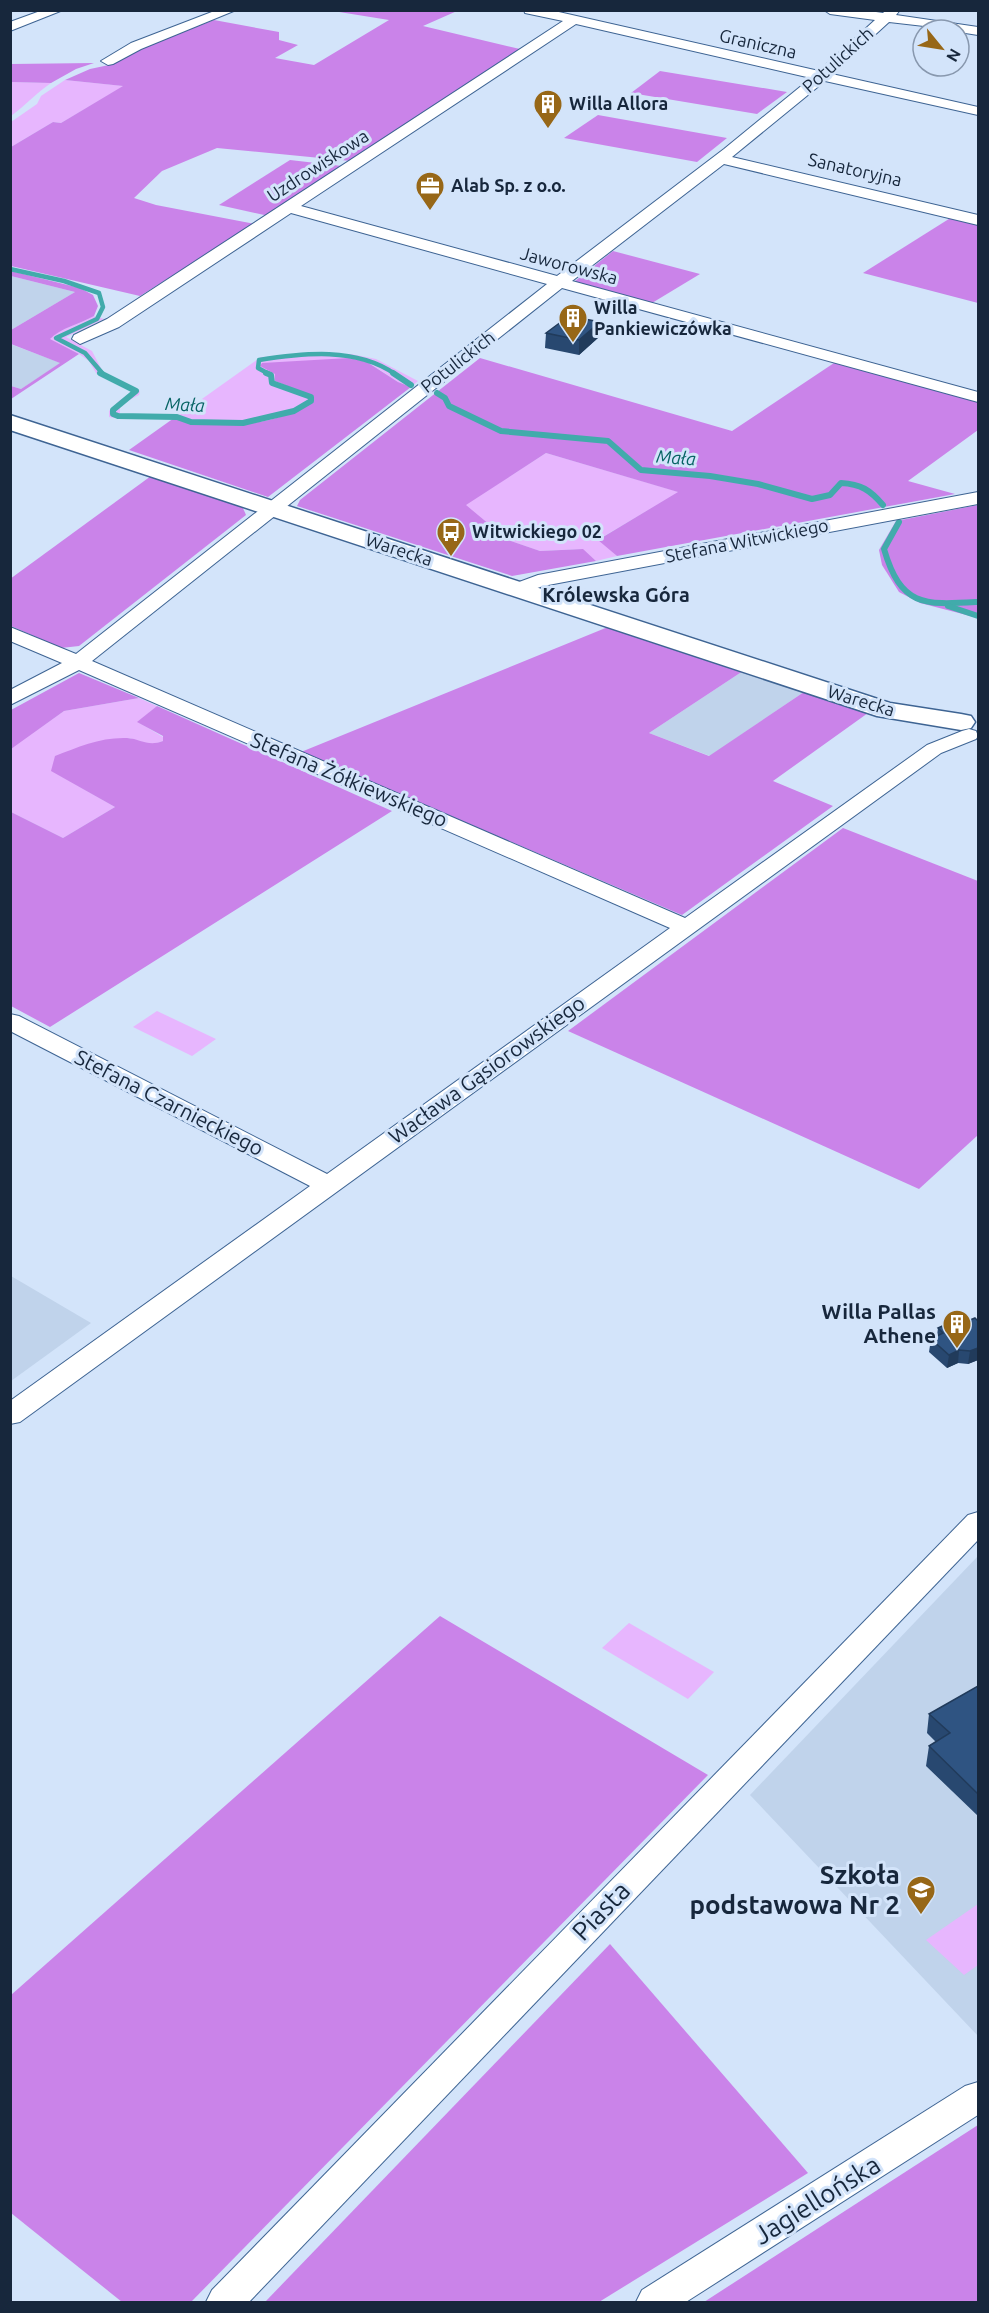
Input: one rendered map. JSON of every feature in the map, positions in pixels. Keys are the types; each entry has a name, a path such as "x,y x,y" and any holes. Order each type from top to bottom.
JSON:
{"street":[{"path":"10,27 57,10"},
{"path":"108,62 136,46 230,10"},
{"name":"Graniczna","path":"530,10 978,111"},
{"path":"830,10 890,14 978,31"},
{"name":"Potulickich","path":"10,699 78,662 558,284 723,159 822,76 890,14"},
{"name":"Uzdrowiskowa","path":"80,339 113,322 574,20"},
{"name":"Sanatoryjna","path":"723,159 978,220"},
{"name":"Jaworowska","path":"289,208 558,284 978,397"},
{"name":"Warecka","path":"10,422 886,710 972,721"},
{"name":"Stefana Witwickiego","path":"518,589 526,583 978,498"},
{"name":"Stefana Żółkiewskiego","path":"10,633 687,927"},
{"name":"Wacława Gąsiorowskiego","path":"10,1414 972,721"},
{"name":"Stefana Czarnieckiego","path":"10,1021 328,1185"},
{"name":"Piasta","path":"225,2302 978,1522"},
{"name":"Jagiellońska","path":"655,2302 978,2097"}],"shaded area":[{"path":"333,11 457,11 423,26 520,49 351,161 217,148 162,171 134,198 156,205 255,224 140,296 11,266 11,147 53,122 61,123 123,86 65,80 90,69 109,65 142,48 214,20 279,32 279,40 298,45 275,58 314,65 389,20"},
{"path":"94,63 76,69 51,83 11,82 11,64"},
{"path":"660,71 787,92 757,114 631,93"},
{"path":"65,80 124,86 61,123 53,122 11,147 11,122 37,104 41,96"},
{"path":"11,82 51,83 11,116"},
{"path":"598,115 727,138 697,162 564,138"},
{"path":"290,160 342,166 269,216 219,205"},
{"path":"952,217 978,223 978,303 863,273"},
{"path":"613,251 700,274 652,303 574,282"},
{"path":"11,271 80,288 93,295 98,306 94,316 65,329 50,339 79,354 11,399 11,386 21,389 60,363 11,344 11,330 75,292 11,276"},
{"path":"11,276 75,292 11,330"},
{"path":"94,316 104,319 66,337 92,351 103,372 140,391 139,395 120,405 120,414 178,416 261,357 351,354 376,359 418,381 411,387 398,382 368,362 275,374 275,381 314,397 314,402 301,410 260,423 193,424 174,418 121,419 109,417 109,411 120,400 132,395 133,391 96,373 89,361 49,339"},
{"path":"10,344 61,363 21,389 11,386"},
{"path":"349,358 367,362 398,382 411,387 268,497 129,450 174,418 208,424 245,424 282,416 313,402 314,397 275,381 275,374 260,366 262,363"},
{"path":"480,358 732,431 834,363 978,402 978,430 908,481 955,494 617,556 598,540 678,492 546,453 466,505 508,540 540,551 583,549 596,561 512,576 297,506 300,500"},
{"path":"546,453 679,492 599,539 617,556 596,561 582,549 540,551 508,540 465,505"},
{"path":"151,476 242,506 246,515 79,646 61,648 11,626 10,579"},
{"path":"978,505 978,618 920,603 899,592 882,565 879,550 896,521"},
{"path":"608,627 743,671 649,733 709,756 804,692 868,713 773,781 833,806 682,915 301,752"},
{"path":"743,671 804,692 710,756 649,733"},
{"path":"79,673 139,698 64,711 11,749 11,710"},
{"path":"139,698 157,706 138,722 163,737 163,741 152,745 129,738 52,771 115,807 63,838 11,812 10,749 64,711"},
{"path":"157,706 392,811 50,1027 11,1006 11,812 63,838 115,807 51,771 55,756 108,739 127,738 149,743 163,741 163,736 137,722"},
{"path":"843,828 978,881 978,1135 919,1189 568,1031"},
{"path":"157,1011 216,1039 192,1056 133,1027"},
{"path":"11,1276 91,1323 11,1381"},
{"name":"Szkoła podstawowa Nr 2","path":"978,1556 978,2036 750,1795"},
{"path":"440,1616 708,1775 191,2302 122,2302 11,2213 11,1995"},
{"path":"629,1623 714,1672 688,1699 602,1648"},
{"path":"978,1904 978,1965 964,1975 926,1940"},
{"path":"610,1944 808,2173 599,2302 265,2302"},
{"path":"978,2125 978,2302 704,2302"}],"building":[{"path":"569,316 600,322 579,340 546,333"},
{"path":"975,1318 978,1321 978,1348 970,1351 959,1350 949,1355 931,1339 943,1333 938,1328 957,1319 963,1323"},
{"path":"978,1686 978,1794 929,1746 950,1733 929,1714"}],"waterway":[{"name":"Mała","path":"10,269 64,281 99,293 103,307 97,319 56,338 85,353 103,374"},
{"name":"Mała","path":"269,374 258,368 259,360 312,354 364,359 395,374"},
{"name":"Mała","path":"100,373 136,391 113,410 113,414 118,416 177,417 191,422 243,423 294,411 311,401 311,397 272,383 271,375 266,373"},
{"name":"Mała","path":"393,373 411,385"},
{"name":"Mała","path":"437,393 445,398 449,406 501,431 608,441 641,470 710,476 758,484 812,499 830,495 841,483 848,484 865,489 883,505"},
{"name":"Mała","path":"899,522 884,549 898,582 907,592 929,602 978,602"},
{"name":"Mała","path":"948,606 978,616"}],"place":[{"name":"Willa Allora","path":"548,130"},
{"name":"Alab Sp. z o.o.","path":"430,212"},
{"name":"Willa Pankiewiczówka","path":"573,344"},
{"name":"Witwickiego 02","path":"451,558"},
{"name":"Willa Pallas Athene","path":"957,1350"},
{"name":"Szkoła podstawowa Nr 2","path":"921,1916"}],"district":[{"name":"Królewska Góra","path":"616,595"}]}
